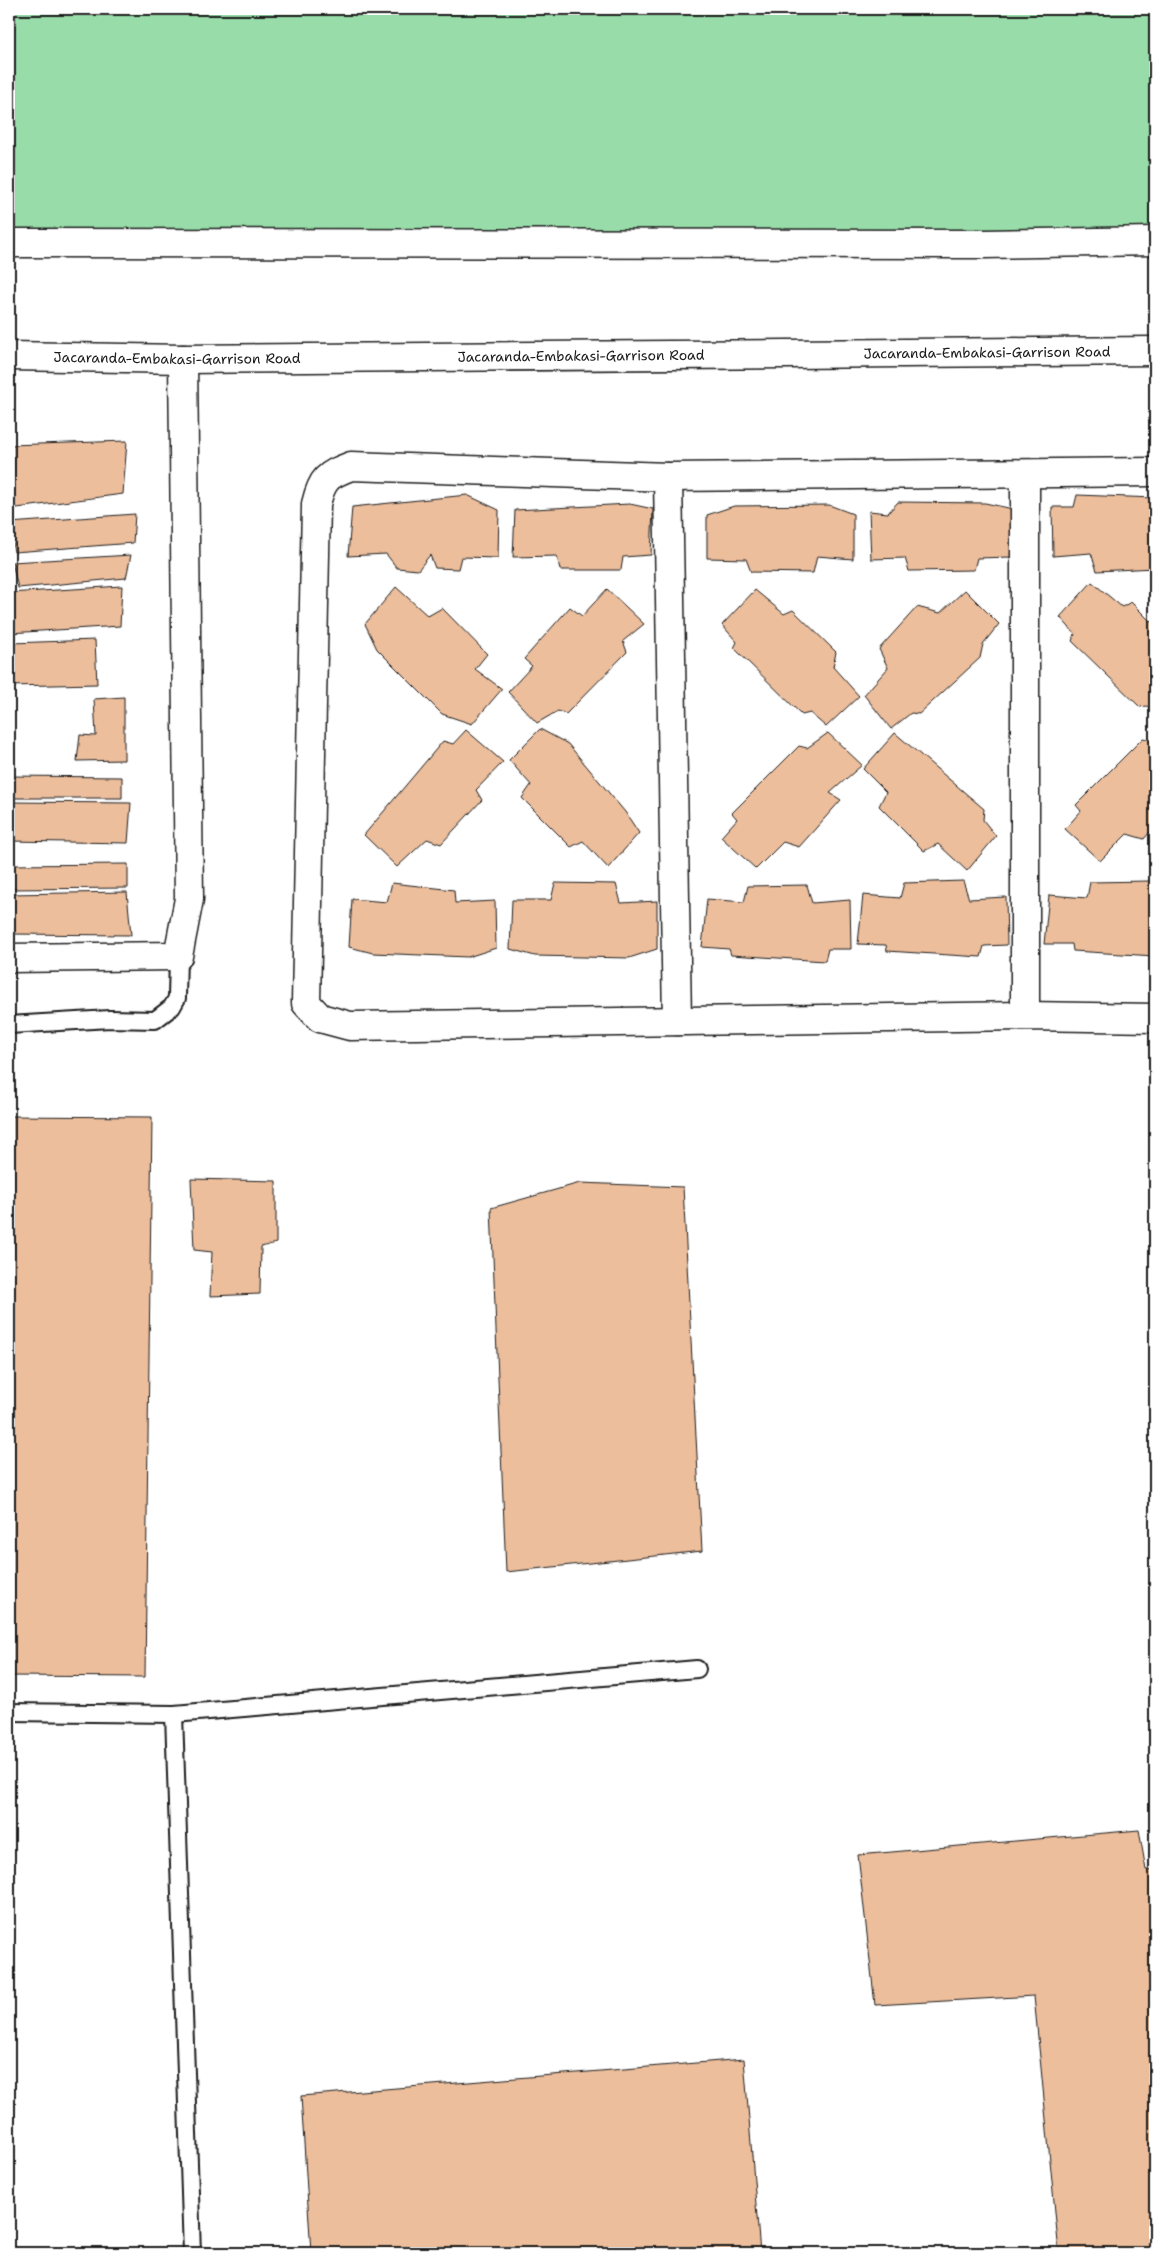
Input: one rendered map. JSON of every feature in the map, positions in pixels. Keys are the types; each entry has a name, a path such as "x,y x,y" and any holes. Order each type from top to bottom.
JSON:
{"street":[{"path":"9,243 985,244 1155,241"},
{"name":"Jacaranda-Embakasi-Garrison Road","path":"9,356 183,359 1155,351"},
{"path":"9,958 178,956 188,899 183,359"},
{"path":"1155,472 668,477 351,466 330,474 320,486 316,504 306,1003 320,1018 350,1026 1025,1016 1155,1018"},
{"path":"1025,474 1025,1016"},
{"path":"668,477 676,1021"}],"lane":[{"path":"9,1025 110,1019 155,1020 172,1007 177,998 178,956"},
{"path":"9,1712 174,1714 697,1669"},
{"path":"174,1714 192,2253"}],"green space":[{"path":"9,9 1155,9 1155,235 9,230"}],"building":[{"path":"127,441 123,494 9,509 9,445"},
{"path":"467,495 499,510 498,558 461,557 458,569 435,568 430,555 418,570 397,568 386,554 348,556 352,507"},
{"path":"1077,495 1155,498 1155,568 1097,571 1091,553 1053,556 1052,507 1074,507"},
{"path":"898,502 985,503 1013,509 1011,557 977,558 974,570 909,571 905,558 871,559 869,511 888,513"},
{"path":"630,504 653,509 651,555 623,557 621,570 560,570 557,556 513,557 515,510"},
{"path":"829,505 853,514 853,559 817,556 813,573 751,572 746,559 707,558 707,515 734,506"},
{"path":"135,514 133,543 14,552 9,523"},
{"path":"131,555 126,578 18,588 12,562"},
{"path":"1092,582 1122,607 1131,602 1155,626 1155,713 1147,706 1140,707 1072,641 1075,634 1060,617"},
{"path":"122,586 120,626 9,633 9,593"},
{"path":"396,587 428,616 442,608 487,654 475,669 502,689 472,724 442,714 377,649 365,624"},
{"path":"607,589 644,624 623,641 627,652 566,714 558,711 537,723 508,692 532,666 524,659 570,607 582,616"},
{"path":"755,590 784,614 793,610 836,652 833,667 859,696 826,727 810,713 802,715 734,648 737,642 722,625"},
{"path":"965,590 999,624 983,644 980,658 919,714 911,713 891,729 864,695 888,668 879,649 917,607 940,613"},
{"path":"95,640 97,684 9,686 9,671 12,670 11,643"},
{"path":"124,697 124,760 77,761 80,735 96,736 94,699"},
{"path":"540,729 568,744 625,812 639,833 608,868 583,841 571,847 522,798 531,785 509,760"},
{"path":"466,730 503,762 476,790 482,800 441,844 427,839 397,867 364,835 443,741 453,744"},
{"path":"828,733 862,765 830,793 841,800 799,847 783,842 756,869 721,837 737,819 732,813 799,746 807,748"},
{"path":"895,733 984,809 983,820 996,836 967,871 938,844 924,851 879,806 886,792 863,769"},
{"path":"1155,737 1155,826 1144,839 1127,834 1100,861 1065,829 1081,811 1076,805 1143,738 1151,740"},
{"path":"9,776 122,777 122,798 9,798"},
{"path":"9,802 131,803 128,843 9,841"},
{"path":"128,864 128,888 9,889 9,865"},
{"path":"963,881 969,899 1006,897 1007,945 984,946 981,957 887,951 886,945 858,944 863,895 900,898 904,883"},
{"path":"1149,881 1155,898 1155,956 1073,951 1072,944 1044,944 1049,895 1087,898 1090,882"},
{"path":"392,883 454,890 455,903 495,901 496,948 468,957 373,953 349,947 352,899 387,902"},
{"path":"555,883 616,884 621,903 657,901 657,949 629,958 535,956 510,949 512,900 551,900"},
{"path":"807,885 812,903 850,900 851,949 828,949 825,961 731,955 729,949 702,947 707,899 744,902 748,886"},
{"path":"127,892 131,935 9,934 9,894"},
{"path":"9,1116 152,1117 145,1677 9,1676"},
{"path":"191,1179 276,1181 276,1243 261,1247 260,1294 210,1296 212,1252 194,1250"},
{"path":"580,1183 683,1187 702,1551 506,1572 491,1208"},
{"path":"1139,1830 1146,1870 1155,1869 1155,2253 1059,2253 1034,1996 875,2005 858,1855"},
{"path":"744,2059 760,2253 311,2253 301,2096"}]}
